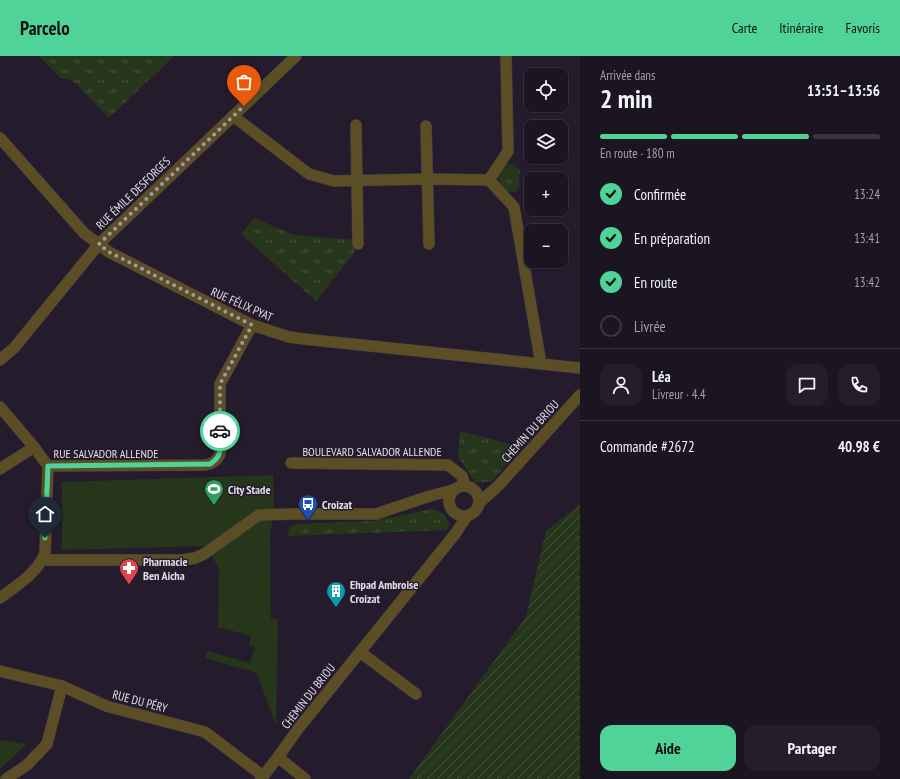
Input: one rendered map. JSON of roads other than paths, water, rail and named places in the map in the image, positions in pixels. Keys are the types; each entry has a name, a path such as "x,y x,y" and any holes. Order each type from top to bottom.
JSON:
{"street":[{"name":"RUE ÉMILE DESFORGES","path":"0,360 14,348 99,244 296,56"},
{"path":"489,180 508,151 506,56"},
{"path":"233,116 309,174 334,181 428,179 489,180 514,207 541,364"},
{"path":"356,125 358,244"},
{"path":"426,126 429,244"},
{"name":"RUE FÉLIX PYAT","path":"0,138 84,233 109,252 252,325 288,337 580,368"},
{"name":"RUE SALVADOR ALLENDE","path":"0,407 48,466 210,464 215,461 220,454 220,384 252,325"},
{"name":"CHEMIN DU BRIOU","path":"478,498 499,485 580,395"},
{"path":"0,470 34,447"},
{"name":"BOULEVARD SALVADOR ALLENDE","path":"291,463 448,465 462,476 465,486"},
{"path":"0,598 34,572 45,553 48,466"},
{"path":"43,558 48,560 150,560 195,558 204,554 259,515 376,514 465,486 474,489 478,498 475,512 462,515 454,512 449,500 453,490"},
{"path":"430,496 450,505"},
{"name":"CHEMIN DU BRIOU","path":"262,778 298,728 455,534 462,515"},
{"path":"360,652 416,694"},
{"name":"RUE DU PÉRY","path":"0,671 62,686 106,706 205,732 262,778"},
{"path":"6,779 27,765 47,744 62,686"},
{"path":"278,757 305,779"}],"place":[{"name":"City Stade","path":"214,506"},
{"name":"Croizat","path":"308,521"},
{"name":"Pharmacie Ben Aicha","path":"129,585"},
{"name":"Ehpad Ambroise Croizat","path":"336,608"}]}
